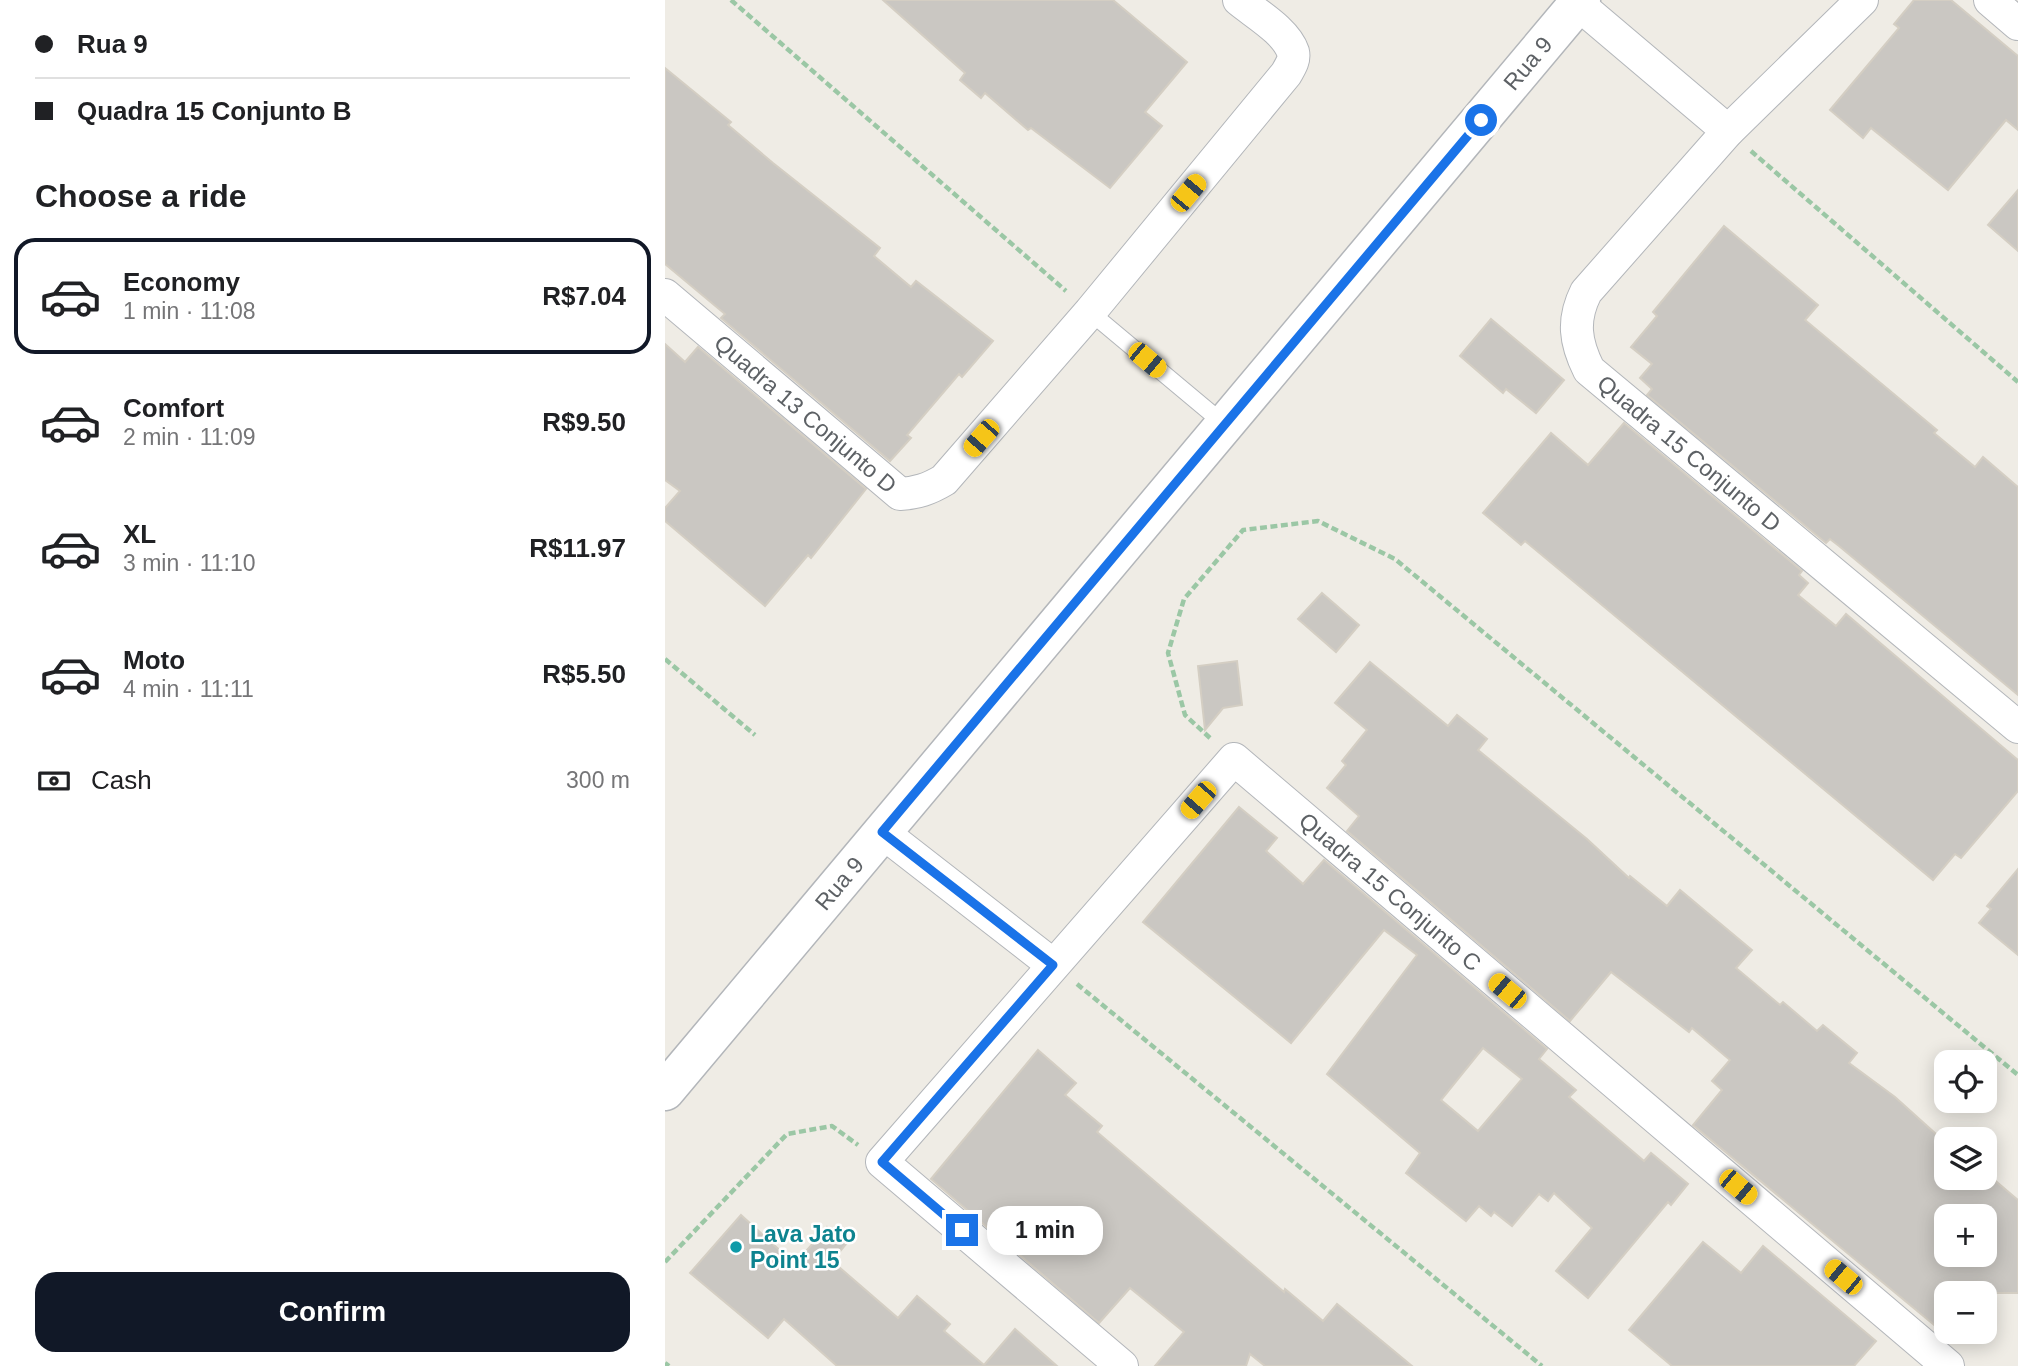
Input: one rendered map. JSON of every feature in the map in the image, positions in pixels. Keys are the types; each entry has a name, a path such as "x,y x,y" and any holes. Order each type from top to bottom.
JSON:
{"street":[{"path":"1090,312 1294,61 1284,38 1239,0"},
{"name":"Quadra 15 Conjunto D","path":"1862,0 1728,131 1586,292 1577,310 1576,332 1580,351 1589,370 2018,727"},
{"path":"1990,0 2018,24"},
{"path":"1580,2 1728,131"},
{"name":"Rua 9","path":"665,1091 1580,2"},
{"name":"Quadra 13 Conjunto D","path":"665,295 900,494 916,494 944,480 1090,312"},
{"path":"1122,1366 882,1162 1234,759"},
{"name":"Quadra 15 Conjunto C","path":"1234,759 1948,1366"},
{"path":"882,832 1053,965"}],"lane":[{"path":"1090,312 1224,424"}],"path":[{"path":"731,0 1090,312"},
{"path":"1728,131 2018,382"},
{"path":"1234,759 1185,715 1168,653 1184,599 1243,530 1318,521 1395,559 2018,1076"},
{"path":"665,659 755,735"},
{"path":"1053,965 1542,1366"},
{"path":"665,1262 787,1134 832,1126 882,1162"},
{"path":"665,1363 669,1366"}],"building":[{"path":"883,0 1113,0 1187,62 1145,112 1162,126 1110,188 1031,128 1028,130 985,93 981,98 960,80 965,73"},
{"path":"1914,0 1951,0 2018,56 2018,130 2006,120 1948,190 1871,128 1863,138 1830,110 1899,28 1894,24"},
{"path":"665,68 731,122 728,125 773,163 880,248 874,256 911,287 916,281 993,341 962,377 959,374 907,435 911,438 890,461 721,318 725,314 665,264"},
{"path":"2018,190 2018,251 1988,225"},
{"path":"1724,226 1818,305 1805,320 1937,430 1934,433 1975,467 1983,457 2018,487 2018,695 1839,546 1830,539 1826,543 1647,395 1652,389 1640,378 1652,364 1631,347 1657,316 1653,312"},
{"path":"1491,319 1564,380 1536,413 1506,389 1503,393 1460,356"},
{"path":"665,344 685,362 698,347 866,489 811,558 808,555 765,606 665,521 665,508 680,491 665,480"},
{"path":"1624,423 1802,571 1799,575 1808,583 1798,595 1836,626 1846,614 2018,760 2018,791 1961,858 1955,854 1933,880 1525,541 1521,545 1483,513 1551,433 1588,465"},
{"path":"1322,593 1359,625 1336,652 1298,619"},
{"path":"1237,661 1242,705 1223,708 1205,730 1198,666"},
{"path":"1370,662 1448,726 1457,715 1487,739 1478,750 1587,839 1629,878 1630,876 1667,906 1680,890 1752,950 1736,968 1780,1005 1783,1002 1817,1031 1823,1025 1857,1053 1849,1063 1895,1097 1934,1132 1934,1190 1997,1190 1997,1182 2018,1200 2018,1293 1997,1293 1997,1281 1934,1281 1934,1325 1693,1125 1722,1090 1712,1081 1730,1060 1692,1028 1689,1032 1611,972 1570,1021 1347,831 1359,816 1327,788 1346,765 1342,761 1367,730 1335,703"},
{"path":"1239,807 1277,838 1266,851 1303,884 1324,860 1547,1049 1539,1059 1576,1090 1569,1097 1644,1161 1651,1153 1688,1184 1671,1205 1668,1202 1588,1298 1556,1271 1592,1228 1554,1193 1548,1201 1539,1194 1512,1226 1494,1212 1491,1216 1479,1206 1466,1221 1406,1173 1420,1153 1327,1074 1417,955 1384,930 1291,1043 1143,922","holes":["1483,1048 1522,1079 1478,1131 1441,1100"]},
{"path":"2018,869 2018,955 1979,923 1991,909 1987,906"},
{"path":"1038,1050 1076,1083 1065,1095 1102,1126 1097,1132 1284,1292 1285,1289 1323,1321 1337,1304 1412,1366 1265,1366 1250,1354 1246,1366 1155,1366 1184,1332 1130,1288 1099,1323 931,1179"},
{"path":"741,1215 795,1264 827,1227 846,1244 832,1261 898,1318 917,1296 950,1324 944,1331 984,1365 1015,1329 1057,1366 837,1366 784,1319 768,1338 690,1273"},
{"path":"1703,1242 1741,1273 1763,1246 1876,1341 1854,1366 1672,1366 1629,1330"}],"place":[{"name":"Lava Jato Point 15","path":"736,1247"}],"route":[{"path":"962,1230 882,1162 1053,965 882,832 1481,120"}]}
